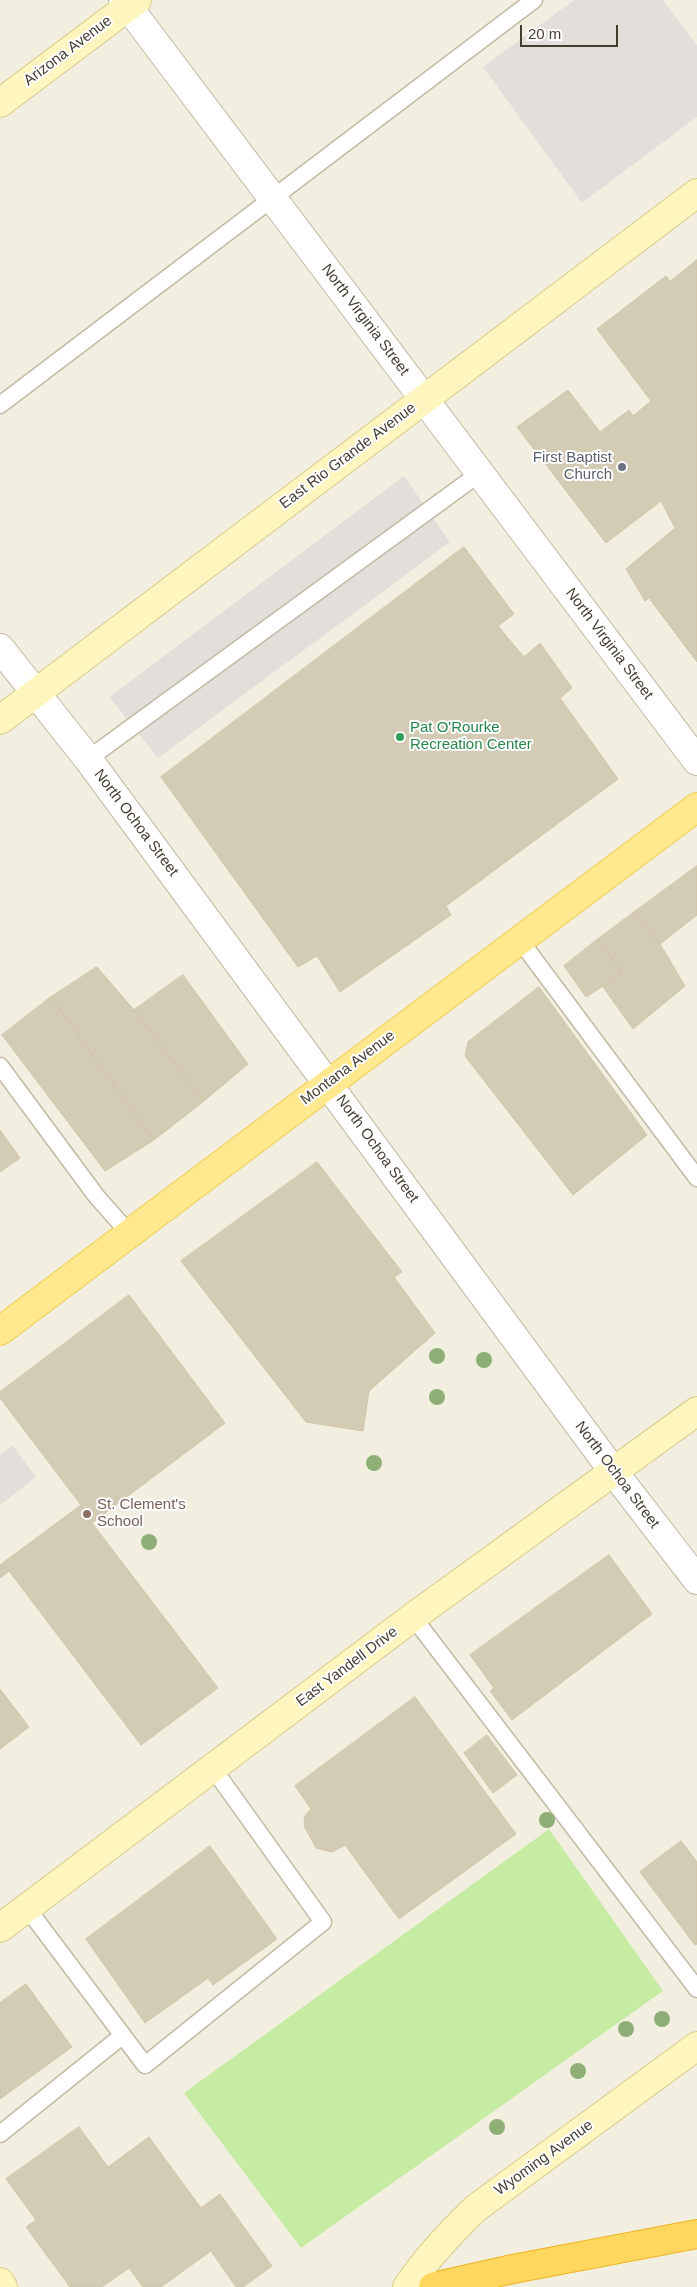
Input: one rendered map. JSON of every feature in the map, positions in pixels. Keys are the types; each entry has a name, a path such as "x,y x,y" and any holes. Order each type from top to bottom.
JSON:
{"highway":[{"path":"433,2287 513,2269 697,2234"}],"main road":[{"name":"Montana Avenue","path":"0,1331 697,807"}],"street":[{"name":"North Virginia Street","path":"129,2 273,199 697,760"},
{"name":"Arizona Avenue","path":"0,102 129,2"},
{"name":"East Rio Grande Avenue","path":"0,720 697,193"},
{"name":"North Ochoa Street","path":"0,648 88,759 613,1471 697,1580"},
{"name":"East Yandell Drive","path":"0,1928 413,1617 697,1410"},
{"name":"Wyoming Avenue","path":"408,2287 426,2260 470,2214 552,2151 697,2046"},
{"path":"0,2282 4,2287"}],"lane":[{"path":"0,405 534,0"},
{"path":"88,759 480,473"},
{"path":"519,940 697,1178"},
{"path":"0,1066 97,1197 129,1233"},
{"path":"413,1617 697,1989"},
{"path":"27,1908 145,2065 322,1922 212,1767"},
{"path":"0,2134 122,2036"}],"green space":[{"path":"549,1829 663,1991 301,2248 184,2093"}],"shaded area":[{"path":"574,0 663,0 697,45 697,117 582,203 483,67"},
{"path":"404,476 450,542 158,758 109,697"},
{"path":"12,1445 36,1477 0,1505 0,1455"}],"building":[{"name":"First Baptist Church","path":"697,260 697,662 649,598 645,601 626,569 675,528 661,501 606,543 517,427 568,390 600,432 629,410 633,416 651,401 597,329 666,276 670,281"},
{"name":"Pat O'Rourke Recreation Center","path":"464,547 514,614 498,626 524,657 540,643 572,688 560,698 618,779 446,906 451,915 340,992 317,956 298,967 161,777"},
{"path":"697,866 697,915 660,944 633,913"},
{"path":"633,913 660,944 685,986 633,1029 603,987 623,973 598,939"},
{"path":"598,939 623,973 586,997 564,966"},
{"path":"97,967 134,1010 204,1101 154,1140 51,997"},
{"path":"183,975 248,1064 204,1101 134,1010"},
{"path":"539,987 647,1135 573,1195 465,1056 468,1042"},
{"path":"51,997 154,1140 105,1171 2,1035"},
{"path":"0,1130 20,1158 0,1172"},
{"path":"317,1162 402,1272 394,1277 435,1333 369,1391 363,1431 306,1422 181,1261"},
{"name":"St. Clement's School","path":"129,1295 225,1423 92,1523 218,1688 141,1745 9,1571 0,1578 0,1565 81,1505 0,1398 0,1392"},
{"path":"609,1555 652,1614 512,1720 490,1691 494,1688 470,1655"},
{"path":"0,1689 29,1727 0,1749"},
{"path":"415,1697 516,1834 399,1919 345,1845 332,1852 316,1848 305,1828 304,1817 311,1809 295,1786"},
{"path":"487,1735 517,1775 493,1793 464,1753"},
{"path":"681,1841 697,1862 697,1944 695,1945 640,1872"},
{"path":"210,1846 277,1939 213,1985 208,1978 145,2023 86,1939"},
{"path":"26,1984 72,2047 0,2099 0,2003"},
{"path":"79,2127 108,2167 149,2137 201,2208 220,2194 272,2266 243,2287 236,2287 211,2251 161,2287 143,2287 129,2268 102,2287 70,2287 26,2227 36,2220 6,2179"}],"place":[{"name":"First Baptist Church","path":"622,467"},
{"name":"Pat O'Rourke Recreation Center","path":"400,737"},
{"name":"St. Clement's School","path":"87,1514"}]}
